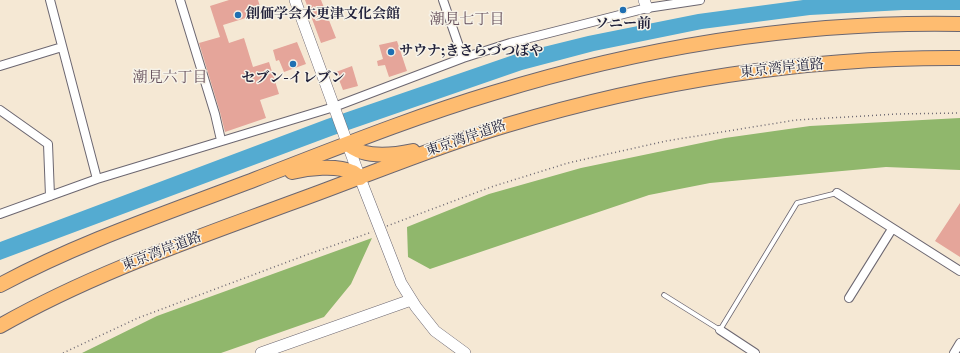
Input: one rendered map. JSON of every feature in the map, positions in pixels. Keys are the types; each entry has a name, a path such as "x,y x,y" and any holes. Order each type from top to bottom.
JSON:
{"highway":[{"path":"0,285 77,247 348,144 494,92 581,68 672,49 729,40 819,29 909,24 960,24"},
{"name":"東京湾岸道路","path":"0,326 51,298 107,273 480,134 559,110 632,93 734,74 802,65 909,59 960,58"},
{"path":"348,144 353,149 364,152 399,154 480,134"},
{"path":"226,190 294,172 313,169 345,170 353,172 360,178"}],"street":[{"path":"50,0 98,179"},
{"path":"180,0 215,114 221,140"},
{"path":"295,0 360,178 401,283 411,300 435,331 465,353"},
{"path":"443,0 463,58"},
{"path":"0,214 98,179 221,140 334,107 463,58 510,43 645,4 700,0"},
{"path":"0,66 62,48"},
{"path":"0,110 48,144 50,196"},
{"path":"837,194 960,271"},
{"path":"848,298 892,229"},
{"path":"261,353 411,300"},
{"path":"720,330 755,353"},
{"path":"954,353 960,343"}],"lane":[{"path":"664,295 720,330 797,202 837,194"}],"path":[{"path":"63,353 138,318 306,255 505,183 568,164 666,140 796,120 897,114 960,113"}],"green space":[{"path":"960,118 960,170 886,167 710,183 649,195 430,269 408,257 407,227 489,194 581,168 725,138 810,126"},
{"path":"372,238 351,284 324,317 221,353 82,353 157,316"}],"water":[{"path":"803,0 960,0 960,10 903,10 810,15 702,29 594,51 522,70 334,135 0,260 0,242 327,119 519,53 588,36 698,14"}],"building":[{"path":"229,0 258,0 262,13 223,25 229,43 244,38 253,67 269,62 279,94 260,100 266,118 225,132 199,43 220,37 210,6"},
{"path":"305,0 321,0 336,38 321,43"},
{"name":"サウナ;きさらづつぼや","path":"397,41 407,71 389,77 385,65 378,66 377,61 383,59 379,45"},
{"path":"297,42 306,64 284,72 279,60 276,61 273,50"},
{"path":"352,66 358,86 343,90 336,72"},
{"path":"960,203 960,257 935,241"}],"place":[{"name":"ソニー前","path":"623,10"},
{"name":"創価学会木更津文化会館","path":"238,15"},
{"name":"サウナ;きさらづつぼや","path":"391,52"},
{"name":"セブン-イレブン","path":"293,64"}],"district":[{"name":"潮見七丁目","path":"467,20"},
{"name":"潮見六丁目","path":"170,78"}]}
